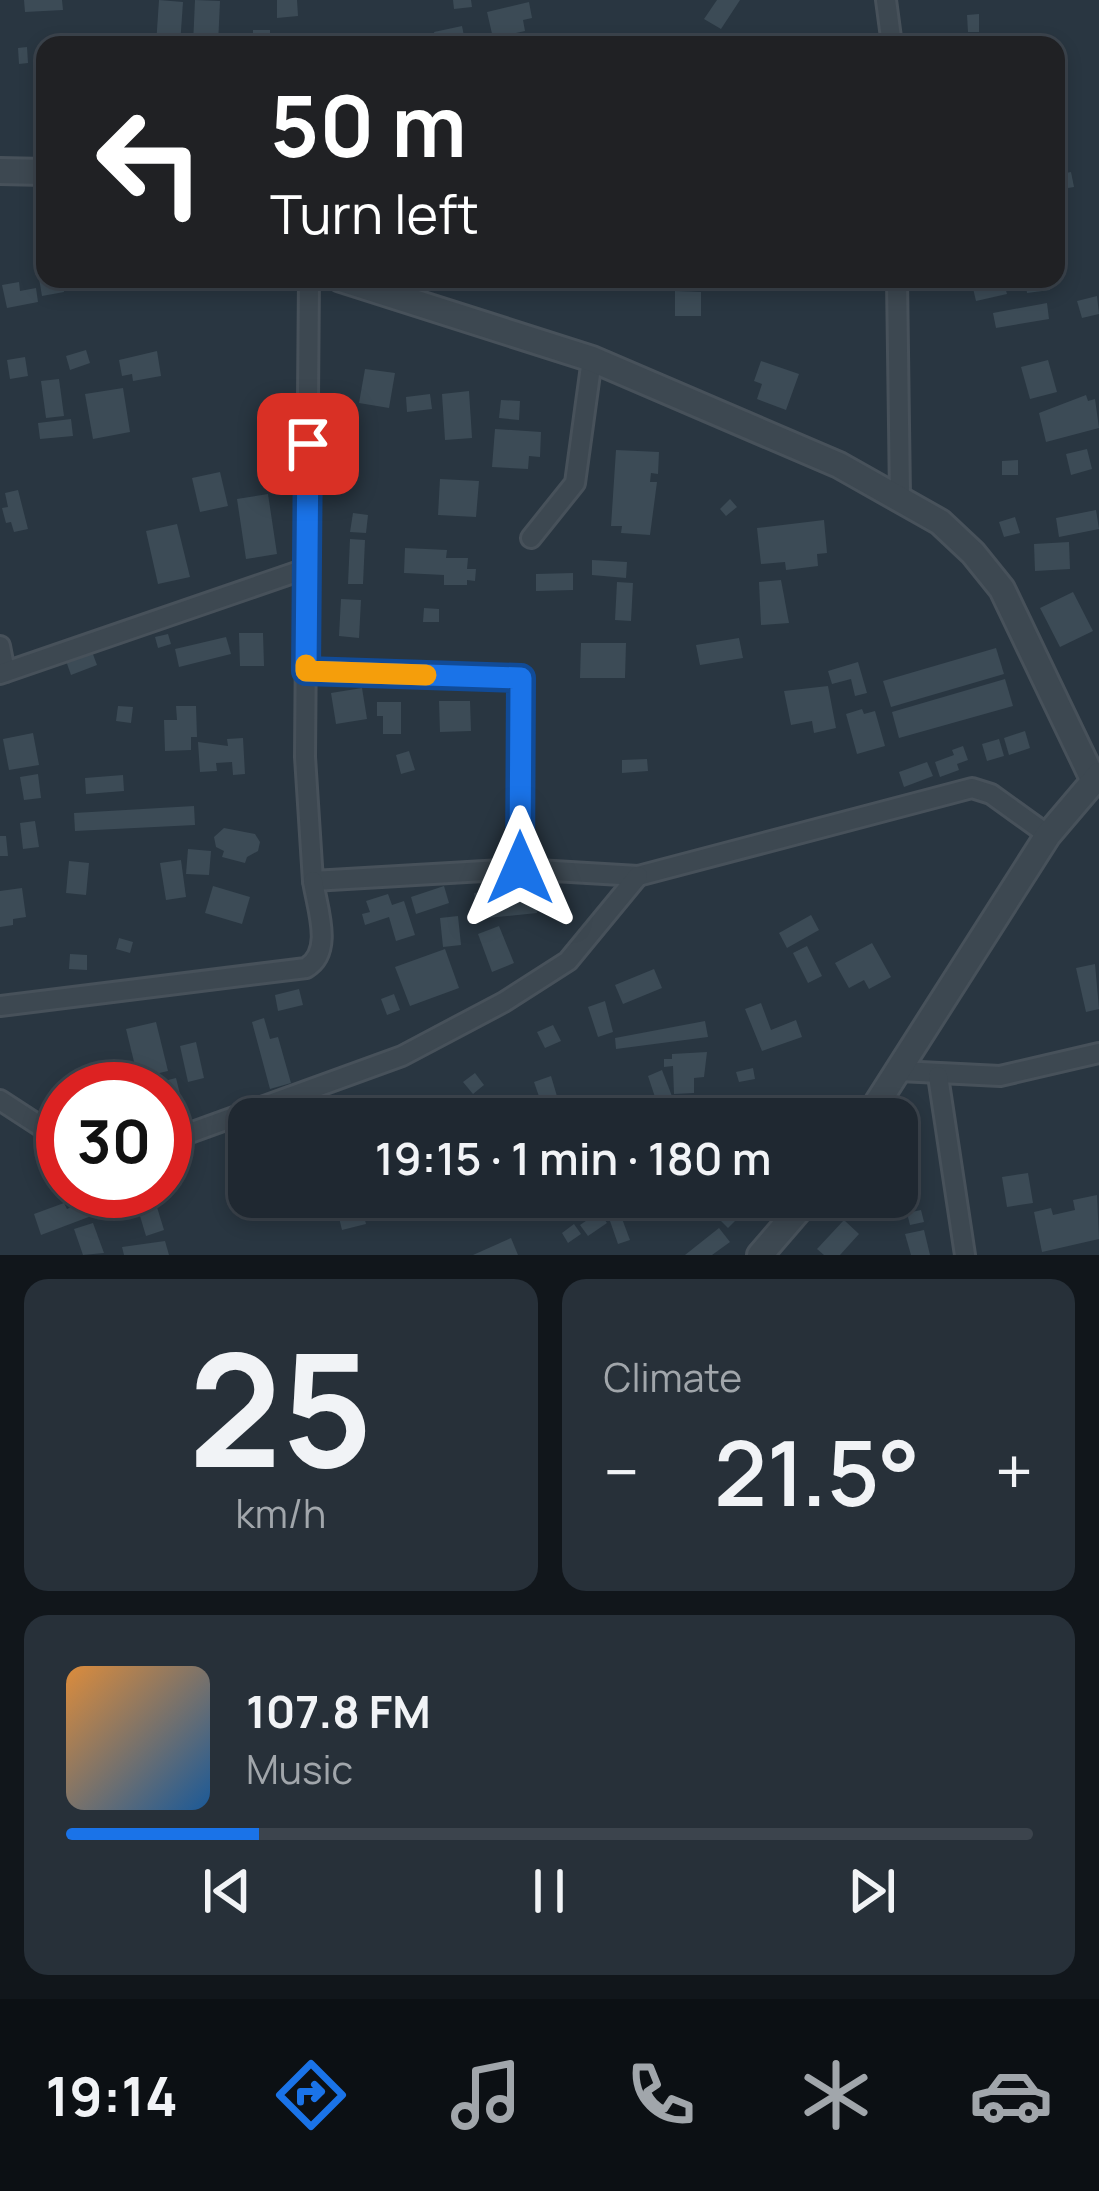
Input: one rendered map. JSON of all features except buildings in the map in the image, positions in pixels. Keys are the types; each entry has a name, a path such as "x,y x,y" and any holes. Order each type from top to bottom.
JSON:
{"street":[{"path":"886,0 891,36"},
{"path":"0,170 36,172"},
{"path":"0,1006 306,968 323,949 313,881 305,757 309,288"},
{"path":"369,288 592,359 839,465 940,522 1002,589 1096,777 1048,836 882,1098"},
{"path":"897,288 900,496"},
{"path":"531,538 575,483 592,359"},
{"path":"0,646 3,673 308,568"},
{"path":"306,671 521,678 520,868"},
{"path":"313,881 520,868 638,876 972,788 991,794 1048,836"},
{"path":"192,1132 402,1056 504,1002 568,962 638,876"},
{"path":"901,1071 1000,1076 1099,1053"},
{"path":"938,1076 965,1255"},
{"path":"0,1100 36,1123"},
{"path":"760,1255 792,1218"}],"slow traffic":[{"path":"306,665 306,671 426,675"}],"route":[{"path":"308,444 306,671 521,678 520,868"}]}
